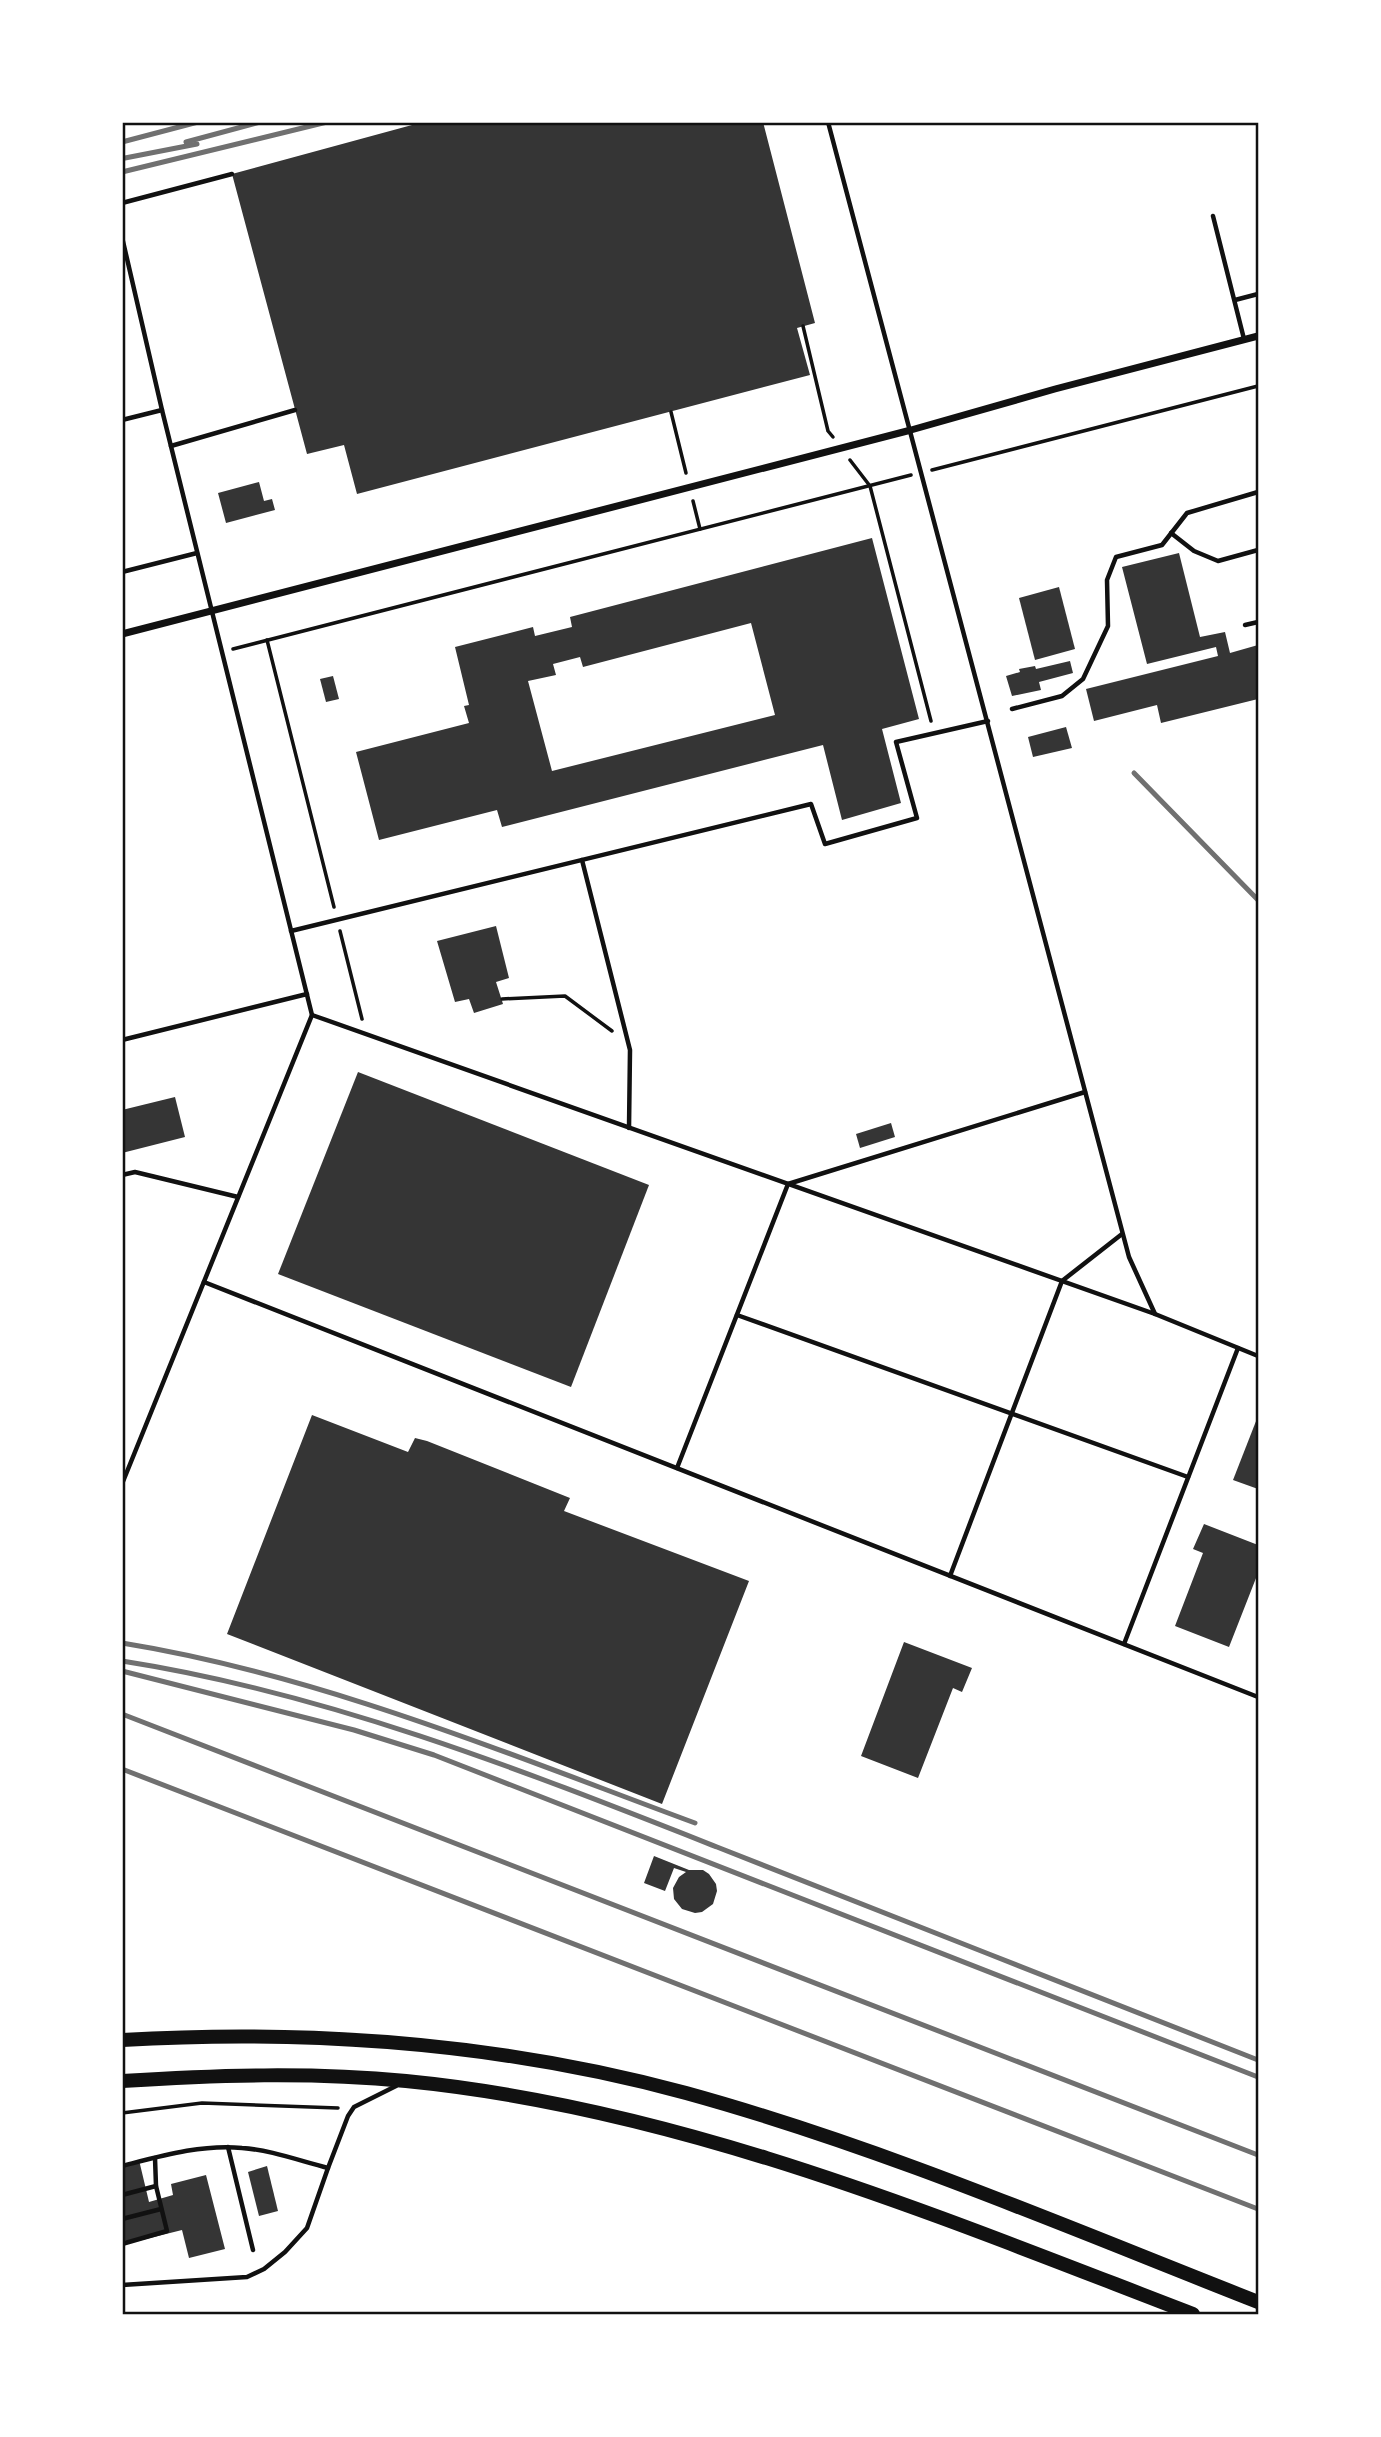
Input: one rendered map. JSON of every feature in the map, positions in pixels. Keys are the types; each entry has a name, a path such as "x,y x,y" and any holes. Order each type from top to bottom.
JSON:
{"main road":[{"path":"122,2040 291,2035 392,2042 497,2054 589,2070 684,2093 873,2152 1258,2302"},
{"path":"122,2081 276,2076 406,2081 574,2107 769,2158 950,2221 1193,2315"}],"street":[{"path":"122,634 911,430 1055,388 1258,336"}],"lane":[{"path":"828,122 1129,1257 1155,1314"},
{"path":"122,203 232,174"},
{"path":"1213,216 1245,340"},
{"path":"122,237 162,410 312,1015 122,1484"},
{"path":"1235,300 1258,294"},
{"path":"122,420 162,410"},
{"path":"171,446 295,410"},
{"path":"1013,709 1062,696 1083,679 1108,626 1107,580 1116,557 1162,545 1187,513 1258,492"},
{"path":"1171,533 1195,551 1218,561 1258,550"},
{"path":"122,572 197,552"},
{"path":"1245,625 1258,622"},
{"path":"291,931 811,804 825,844 917,818 896,742 988,721"},
{"path":"582,860 630,1050 629,1128"},
{"path":"122,1040 307,994"},
{"path":"312,1015 1155,1314 1258,1356"},
{"path":"788,1184 1086,1092"},
{"path":"122,1175 135,1171 238,1197"},
{"path":"677,1468 788,1184"},
{"path":"950,1576 1062,1281 1123,1234"},
{"path":"204,1282 1258,1697"},
{"path":"737,1315 1188,1477"},
{"path":"1124,1644 1238,1348"},
{"path":"122,2285 247,2277 264,2269 285,2252 307,2228 348,2116 354,2107 406,2081"},
{"path":"122,2166 210,2148 228,2147 260,2150 328,2168"},
{"path":"228,2147 253,2250"},
{"path":"122,2244 167,2231 156,2186 155,2158"},
{"path":"122,2195 156,2186"},
{"path":"122,2219 161,2208"}],"path":[{"path":"803,326 828,431 870,485 934,733"},
{"path":"222,652 1258,386"},
{"path":"671,412 700,529"},
{"path":"267,640 366,1034"},
{"path":"502,999 565,996 628,1042"},
{"path":"122,2113 202,2103 338,2108"}],"building":[{"path":"423,122 763,122 815,323 797,328 810,375 357,494 344,445 307,454 232,174"},
{"path":"259,482 264,501 272,499 275,510 226,523 218,493"},
{"path":"872,538 919,719 882,729 901,803 842,820 823,745 502,827 497,810 379,840 356,752 469,723 464,706 469,705 455,647 533,627 535,636 572,627 570,617","holes":["751,623 775,715 552,771 528,681 556,675 553,664 580,657 583,667"]},
{"path":"1179,553 1200,637 1225,632 1230,653 1258,645 1258,699 1161,723 1157,705 1094,721 1086,689 1218,656 1216,647 1147,664 1122,567"},
{"path":"1059,587 1075,649 1035,660 1019,598"},
{"path":"1070,661 1073,673 1039,682 1041,690 1012,696 1006,676 1020,672 1019,669 1035,666 1036,669"},
{"path":"333,676 339,699 326,702 320,679"},
{"path":"1066,727 1072,748 1033,757 1028,737"},
{"path":"496,926 509,978 496,982 503,1004 474,1013 469,999 455,1002 437,941"},
{"path":"358,1072 649,1185 571,1387 278,1274"},
{"path":"175,1097 185,1137 122,1153 122,1110"},
{"path":"891,1123 895,1137 860,1148 856,1134"},
{"path":"312,1415 408,1452 415,1438 427,1441 570,1498 564,1511 749,1581 662,1804 227,1634"},
{"path":"1258,1416 1258,1489 1233,1480"},
{"path":"1204,1524 1258,1545 1258,1573 1229,1647 1175,1626 1203,1553 1193,1549"},
{"path":"904,1642 972,1668 962,1692 953,1688 918,1778 861,1756"},
{"path":"654,1856 689,1870 703,1870 709,1874 717,1891 713,1904 702,1912 682,1909 674,1899 673,1888 679,1877 686,1872 674,1868 665,1891 644,1883"},
{"path":"139,2160 149,2202 173,2195 171,2184 206,2175 225,2249 189,2258 182,2230 126,2244 122,2229 122,2165"},
{"path":"267,2166 278,2211 259,2216 248,2172"}],"railway":[{"path":"122,142 198,122"},
{"path":"186,142 260,122"},
{"path":"122,172 327,122"},
{"path":"125,158 197,144"},
{"path":"1134,773 1258,900"},
{"path":"122,1643 196,1657 341,1696 484,1744 695,1823"},
{"path":"122,1661 275,1693 350,1714 498,1763 1258,2060"},
{"path":"122,1671 354,1730 434,1755 1258,2077"},
{"path":"122,1714 1258,2155"},
{"path":"122,1769 1258,2209"}]}
